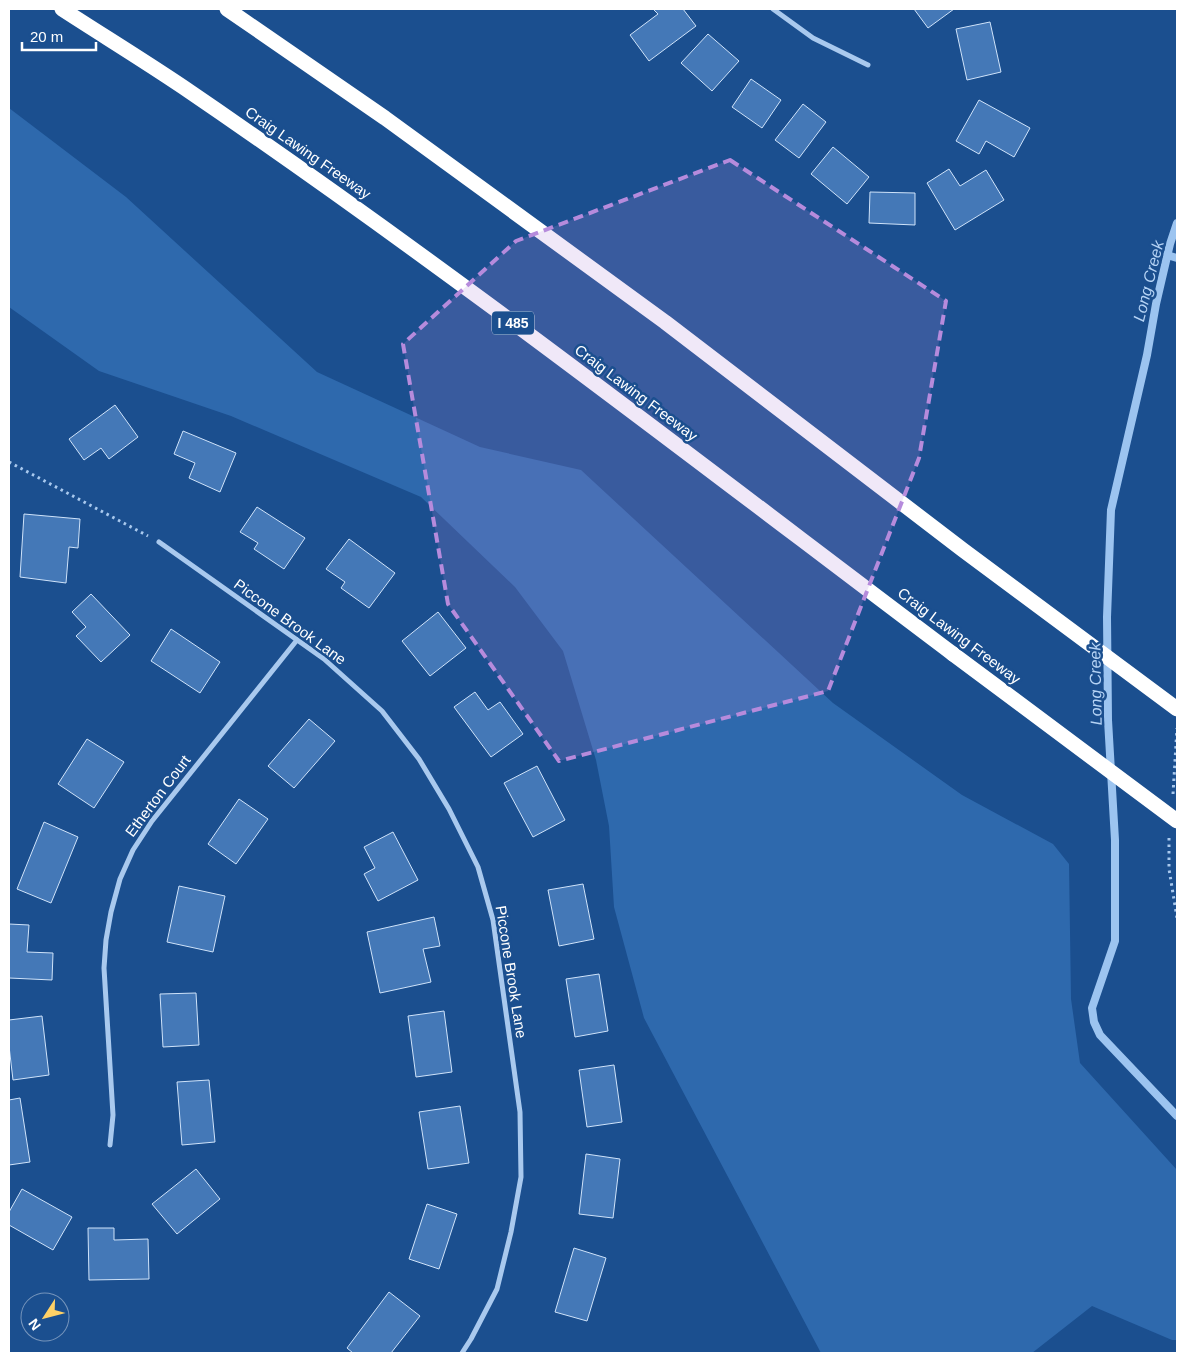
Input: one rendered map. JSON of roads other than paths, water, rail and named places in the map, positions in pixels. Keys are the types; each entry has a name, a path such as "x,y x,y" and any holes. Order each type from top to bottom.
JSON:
{"highway":[{"name":"Craig Lawing Freeway","path":"62,9 181,86 391,233 600,387 1177,821"},
{"path":"227,9 385,118 665,322 963,550 1177,709"}],"street":[{"path":"773,9 813,38 868,65"},
{"name":"Piccone Brook Lane","path":"159,542 324,659 382,711 419,759 449,809 478,867 492,920 520,1112 521,1177 511,1232 497,1289 462,1353"},
{"name":"Etherton Court","path":"110,1145 113,1115 104,968 111,912 120,880 133,850 152,821 297,640"}],"waterway":[{"name":"Long Creek","path":"1177,223 1170,244 1156,304 1147,355 1111,510 1107,617 1108,720 1115,840 1115,941 1092,1008 1094,1022 1100,1035 1177,1116"},
{"path":"1167,255 1177,258"}]}
